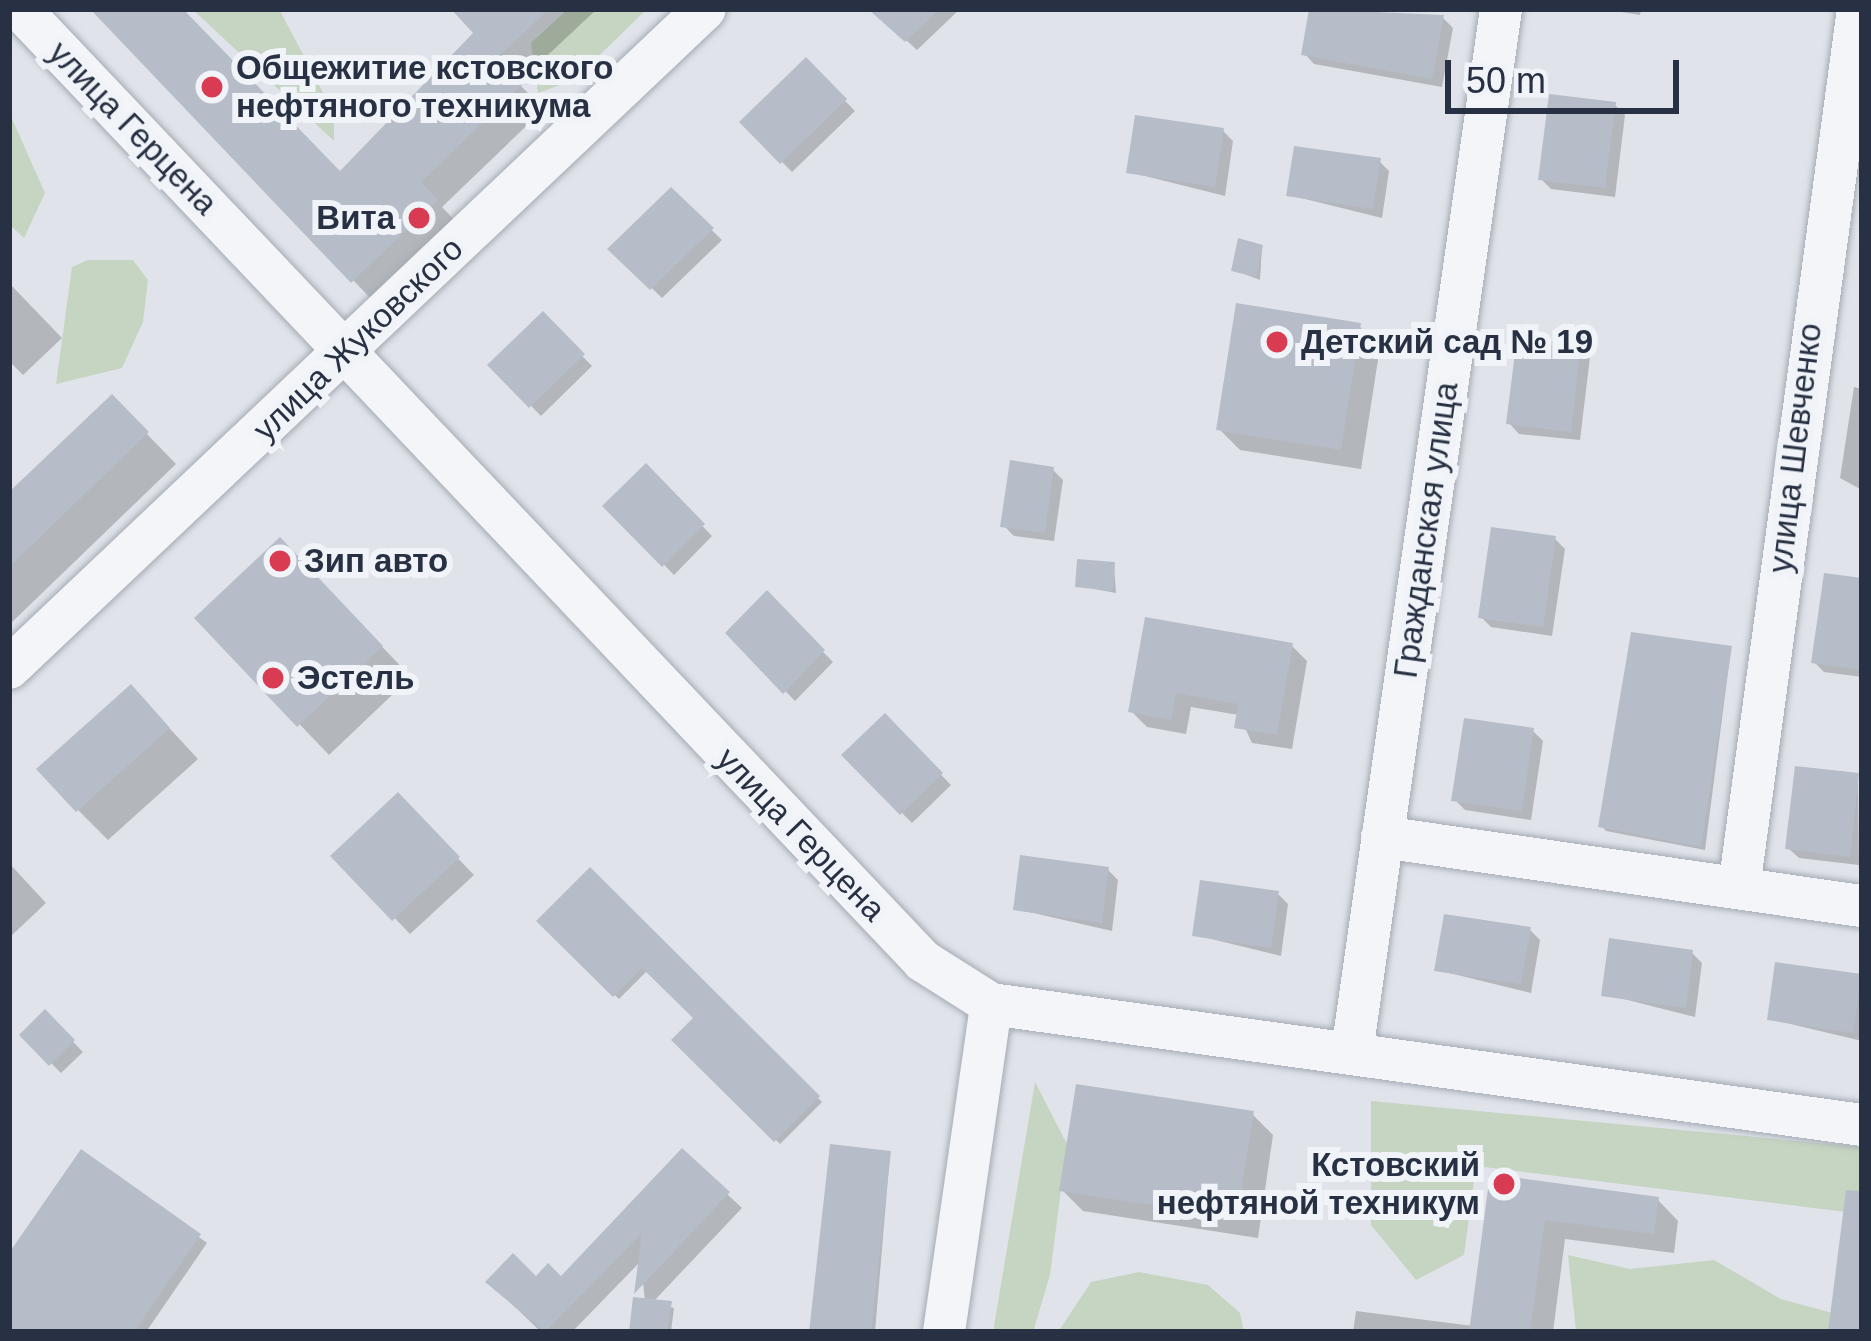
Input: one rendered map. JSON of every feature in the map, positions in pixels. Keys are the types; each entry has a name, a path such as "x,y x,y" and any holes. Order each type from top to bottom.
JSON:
{"street":[{"name":"улица Герцена","path":"20,9 923,961 991,1004 1862,1124"},
{"name":"улица Жуковского","path":"9,668 706,9"},
{"name":"Гражданская улица","path":"1352,1052 1501,9"},
{"name":"улица Шевченко","path":"1739,888 1858,9"},
{"path":"1382,837 1862,906"},
{"path":"944,1332 991,1004"}],"green space":[{"path":"192,9 279,9 334,113 334,141"},
{"path":"568,9 647,9 574,80 538,93 531,43"},
{"path":"9,112 45,193 24,238 9,224"},
{"path":"88,260 133,260 148,280 143,322 122,368 56,384 72,267"},
{"path":"1035,1082 1067,1144 1050,1275 1033,1332 993,1332"},
{"path":"1371,1101 1862,1147 1862,1214 1476,1166 1464,1255 1416,1280 1371,1225"},
{"path":"1568,1255 1630,1269 1714,1260 1781,1299 1862,1321 1862,1332 1576,1332"},
{"path":"1139,1272 1208,1285 1240,1313 1244,1332 1058,1332 1091,1282"}],"building":[{"path":"90,9 183,9 340,171 473,33 451,9 549,9 497,58 523,84 421,182 438,200 351,283"},
{"path":"868,9 940,9 905,42"},
{"path":"1309,9 1444,15 1432,79 1301,55"},
{"path":"806,57 847,99 780,164 739,122"},
{"path":"1549,94 1616,102 1605,188 1538,180"},
{"path":"1135,115 1224,128 1215,187 1126,173"},
{"path":"1294,146 1381,158 1373,209 1286,196"},
{"path":"671,187 714,228 650,290 607,249"},
{"path":"1238,238 1263,245 1256,277 1231,271"},
{"path":"1236,303 1361,323 1341,450 1216,430"},
{"path":"543,311 585,354 529,408 487,365"},
{"path":"1517,337 1581,344 1571,432 1506,424"},
{"path":"112,394 149,432 9,567 9,492"},
{"path":"1010,460 1054,467 1045,533 1000,527"},
{"path":"646,463 705,524 662,567 602,506"},
{"path":"1491,527 1556,536 1543,627 1478,618"},
{"path":"280,537 383,646 297,727 194,618"},
{"path":"1077,559 1115,562 1113,591 1075,587"},
{"path":"1824,573 1862,578 1862,670 1811,663"},
{"path":"767,590 825,650 783,694 725,633"},
{"path":"1145,617 1293,643 1277,735 1234,728 1238,704 1176,693 1171,720 1128,712"},
{"path":"1631,632 1732,646 1701,847 1598,827"},
{"path":"131,684 170,728 76,812 36,769"},
{"path":"885,713 943,773 900,815 841,755"},
{"path":"1464,718 1534,728 1522,811 1451,801"},
{"path":"1795,766 1859,773 1850,857 1785,849"},
{"path":"398,792 460,857 392,921 330,856"},
{"path":"1020,855 1109,867 1102,923 1013,910"},
{"path":"590,867 820,1096 774,1142 671,1040 693,1018 642,968 613,997 536,921"},
{"path":"1200,880 1279,891 1271,948 1192,936"},
{"path":"1444,914 1531,927 1521,984 1434,971"},
{"path":"1609,938 1693,950 1686,1008 1601,996"},
{"path":"1775,962 1862,974 1853,1033 1767,1020"},
{"path":"45,1009 75,1040 49,1066 19,1035"},
{"path":"1076,1084 1254,1111 1237,1218 1059,1191"},
{"path":"830,1144 891,1151 871,1332 809,1332"},
{"path":"682,1148 730,1192 634,1294 642,1233 545,1332 485,1282 513,1253 536,1276 548,1263 561,1276"},
{"path":"81,1149 201,1234 134,1332 9,1332 9,1253"},
{"path":"1490,1174 1659,1197 1654,1234 1545,1220 1530,1332 1469,1332"},
{"path":"1846,1190 1862,1191 1862,1332 1828,1332"},
{"path":"633,1297 672,1301 667,1332 629,1332"}],"place":[{"name":"Общежитие кстовского нефтяного техникума","path":"212,87"},
{"name":"Вита","path":"419,218"},
{"name":"Детский сад № 19","path":"1277,342"},
{"name":"Зип авто","path":"280,561"},
{"name":"Эстель","path":"273,678"},
{"name":"Кстовский нефтяной техникум","path":"1504,1184"}]}
